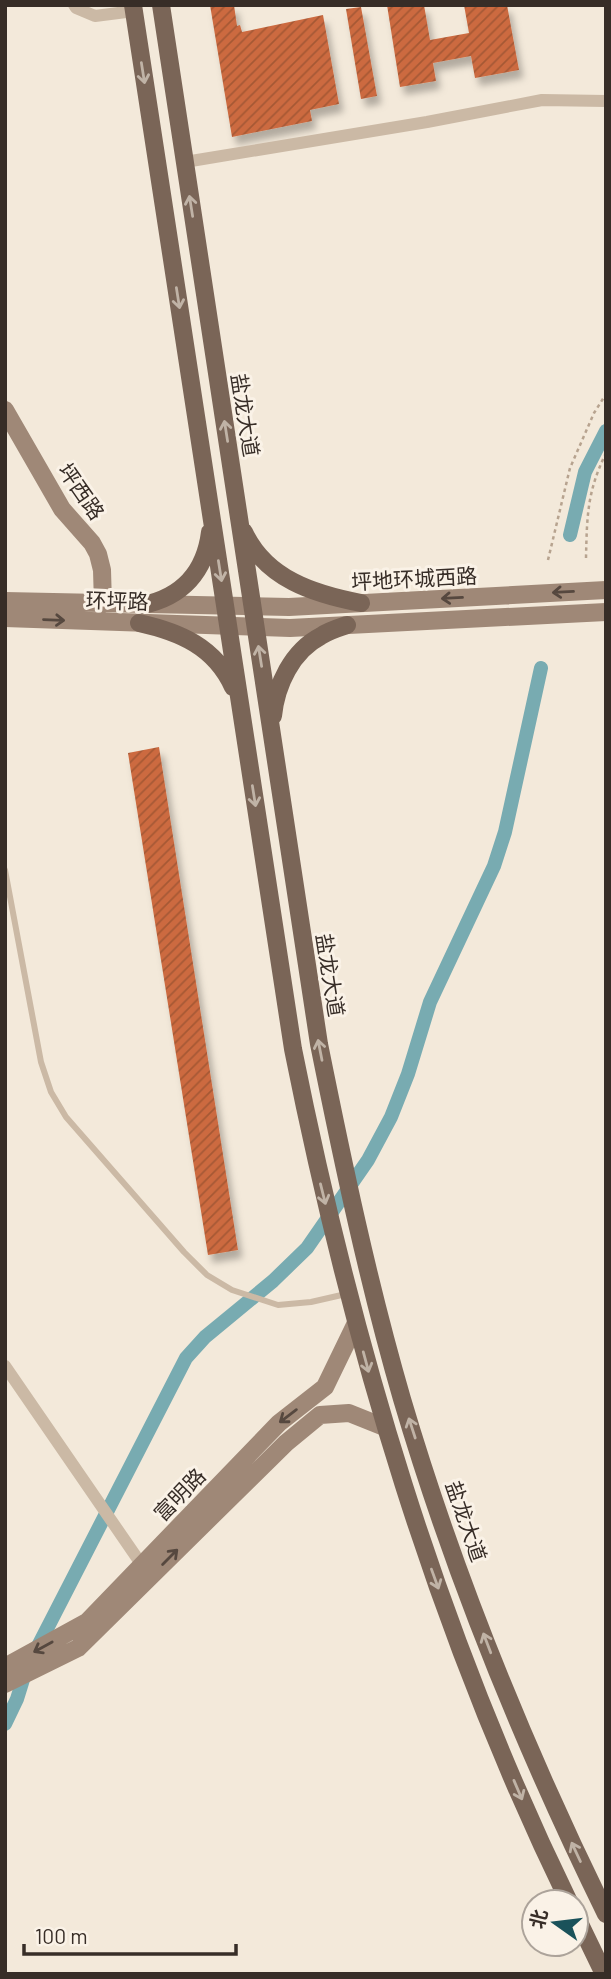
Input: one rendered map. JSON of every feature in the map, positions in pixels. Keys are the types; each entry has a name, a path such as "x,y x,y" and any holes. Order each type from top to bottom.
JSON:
{"main road":[{"name":"盐龙大道","path":"161,5 319,1044 358,1226 402,1399 446,1530 488,1645 545,1783 606,1914"},
{"path":"133,8 293,1049 311,1139 356,1324 415,1526 520,1795 563,1888"},
{"name":"坪西路","path":"5,410 62,509 92,543 102,570 103,613"},
{"path":"143,605 162,601 177,593 190,580 202,561 209,540 211,518"},
{"path":"239,520 249,542 262,559 280,574 301,587 326,596 361,603"},
{"name":"坪地环城西路","path":"225,607 606,590"},
{"name":"环坪路","path":"5,601 103,613 139,623 228,626"},
{"name":"环坪路","path":"5,618 103,613 143,605 225,607"},
{"name":"坪地环城西路","path":"228,626 347,625 606,612"},
{"path":"139,623 183,635 201,646 215,659 229,679 240,702"},
{"path":"271,733 280,684 290,665 320,636 347,625"},
{"name":"富明路","path":"5,1684 78,1648 279,1423 325,1388 356,1324"},
{"name":"富明路","path":"5,1668 87,1622 320,1415 349,1413 384,1427"},
{"path":"590,1945 604,1974"}],"street":[{"path":"74,5 95,16 133,8"},
{"path":"185,162 542,100 606,101"},
{"path":"7,1370 146,1571"}],"lane":[{"path":"5,870 41,1062 51,1092 66,1117 207,1275 232,1290 278,1305 311,1302 348,1293"}],"path":[{"path":"548,560 570,468 594,413 606,394"},
{"path":"586,558 587,515 594,479 606,453"}],"building":[{"path":"210,5 234,5 237,26 240,25 242,32 323,15 339,104 310,110 312,121 232,137"},
{"path":"387,5 424,5 430,40 469,33 464,5 507,5 519,70 475,78 471,56 433,63 436,81 400,87"},
{"path":"361,7 377,96 361,99 346,9"},
{"path":"159,747 238,1250 208,1255 128,753"}],"waterway":[{"path":"570,535 585,472 606,431"},
{"path":"35,1652 186,1358 205,1337 273,1281 307,1248 368,1160 391,1117 408,1074 430,1002 494,866 505,832 541,668"},
{"path":"5,1724 17,1699 26,1670"}]}
